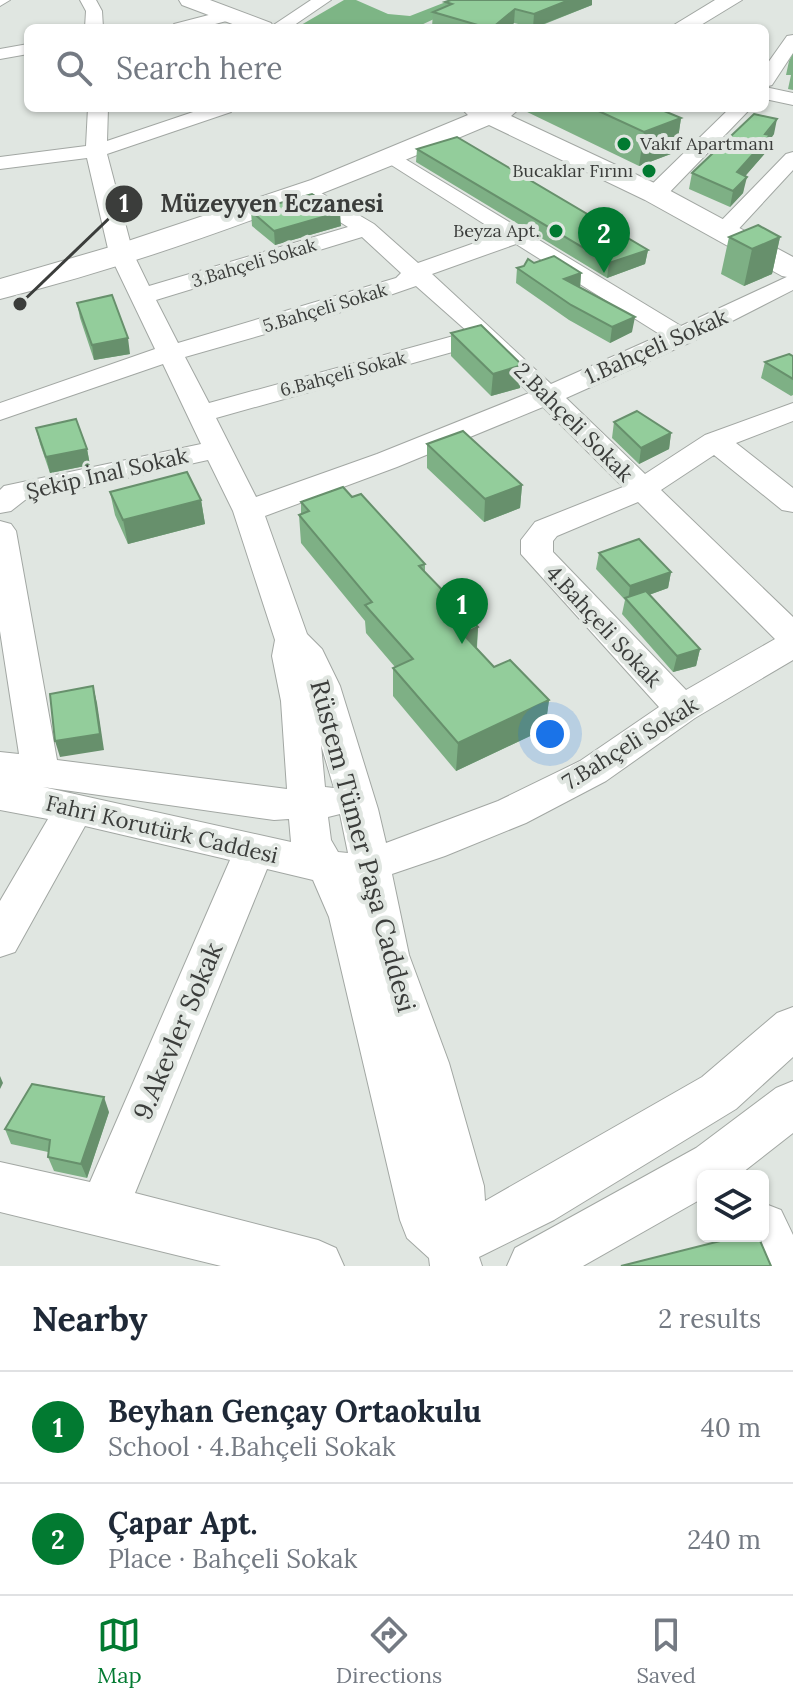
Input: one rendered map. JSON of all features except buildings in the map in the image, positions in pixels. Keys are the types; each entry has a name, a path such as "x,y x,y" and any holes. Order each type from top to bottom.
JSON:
{"main road":[{"path":"190,0 252,24"},
{"path":"687,24 721,3"},
{"path":"0,289 121,253 306,191 392,157 487,112"},
{"path":"495,112 725,230 793,269"}],"street":[{"path":"88,0 94,11 94,24"},
{"path":"284,24 323,0"},
{"path":"195,24 228,15"},
{"path":"769,75 793,40"},
{"path":"0,54 24,50"},
{"path":"769,94 793,99"},
{"name":"Rüstem Tümer Paşa Caddesi","path":"98,112 96,151 121,253 248,511 292,639 310,658 322,686 359,809 388,955 426,1063 459,1186 461,1213 454,1255"},
{"path":"0,163 96,151 212,112"},
{"path":"655,194 737,112"},
{"path":"392,157 682,337"},
{"path":"725,230 793,158"},
{"name":"2.Bahçeli Sokak","path":"306,191 366,229 486,335 793,637"},
{"name":"3.Bahçeli Sokak","path":"142,296 366,229"},
{"name":"5.Bahçeli Sokak","path":"0,412 170,353 405,283 415,272 519,235"},
{"name":"1.Bahçeli Sokak","path":"248,511 444,439 682,337 793,281"},
{"name":"6.Bahçeli Sokak","path":"200,414 486,335"},
{"name":"4.Bahçeli Sokak","path":"682,709 537,554 537,540 546,529 641,490 715,441 793,411"},
{"path":"715,441 793,503"},
{"name":"Şekip İnal Sokak","path":"0,504 15,493 217,449"},
{"path":"0,531 41,773"},
{"name":"Rüstem Tümer Paşa Caddesi","path":"292,639 289,656 299,701 311,843 339,887 350,917 425,1220 454,1255"},
{"name":"7.Bahçeli Sokak","path":"324,866 347,870 372,864 431,845 512,812 593,771 682,709 793,644"},
{"name":"Fahri Korutürk Caddesi","path":"0,766 274,805 336,802 359,809"},
{"name":"Fahri Korutürk Caddesi","path":"0,795 75,808 324,866"},
{"path":"0,939 75,808"},
{"name":"9.Akevler Sokak","path":"103,1210 254,851"},
{"path":"454,1255 536,1202 719,1093 793,1028"},
{"path":"704,1102 733,1165"},
{"path":"533,1266 733,1165 793,1104"},
{"path":"0,1187 103,1210 318,1266"},
{"path":"769,1241 781,1266"}],"green space":[{"path":"344,0 356,0 388,14 410,16 451,0 475,0 423,24 303,24"}],"place":[{"name":"Vakıf Apartmanı","path":"624,144"},
{"name":"Bucaklar Fırını","path":"649,171"},
{"name":"Beyza Apt.","path":"556,231"},
{"name":"Çapar Apt.","path":"604,273"},
{"name":"Müzeyyen Eczanesi","path":"20,304"},
{"name":"Beyhan Gençay Ortaokulu","path":"462,644"}]}
